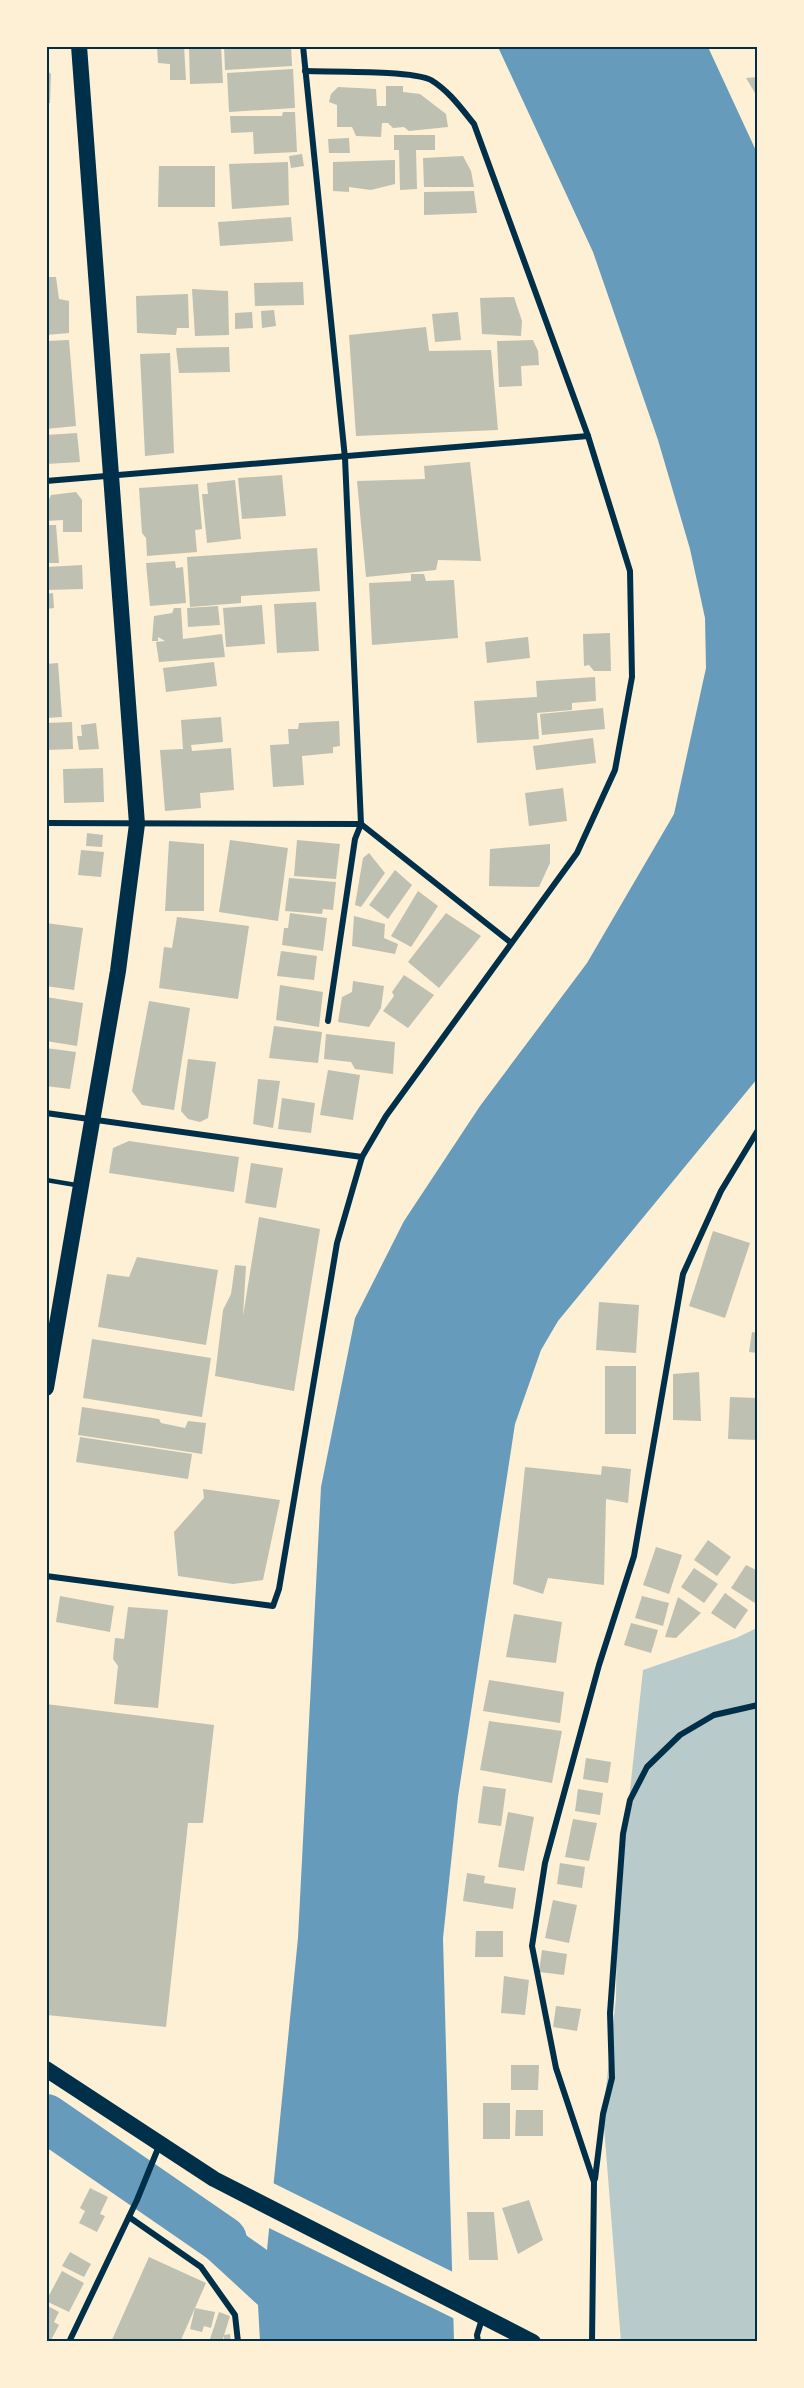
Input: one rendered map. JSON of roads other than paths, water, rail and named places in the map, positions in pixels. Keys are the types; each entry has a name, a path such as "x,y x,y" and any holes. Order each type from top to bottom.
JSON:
{"highway":[{"path":"46,1388 118,971 137,824 79,46"},
{"path":"46,2069 159,2144 255,2202 478,2312 533,2342"}],"street":[{"path":"303,46 345,458 361,824 355,839 328,1021"},
{"path":"46,1576 273,1606 279,1589 337,1243 362,1157 386,1116 510,942 577,853 615,770 632,677 630,570 588,436 474,124 453,98 430,79 409,75 305,71"},
{"path":"46,481 345,458 588,436"},
{"path":"46,823 361,824 510,942"},
{"path":"46,1113 362,1157"},
{"path":"594,2182 556,2068 532,1946 545,1863 598,1665 634,1556 683,1274 721,1191 758,1130"},
{"path":"592,2342 594,2182 603,2114 612,2078 610,2013 623,1834 630,1800 647,1767 680,1735 714,1715 758,1705"},
{"path":"69,2342 138,2200 159,2144"},
{"path":"129,2217 201,2266 235,2315 238,2342"},
{"path":"478,2312 478,2342"}],"lane":[{"path":"46,1180 80,1186"}],"water":[{"path":"498,47 708,47 758,155 757,1079 558,1321 541,1350 515,1424 458,1797 443,1938 454,2341 260,2341 258,2305 159,2214 179,2188 267,2250 298,1938 321,1487 355,1318 404,1221 480,1106 587,963 674,814 706,668 705,618 690,549 658,440 593,252"}],"waterway":[{"path":"46,2118 223,2240"}]}
